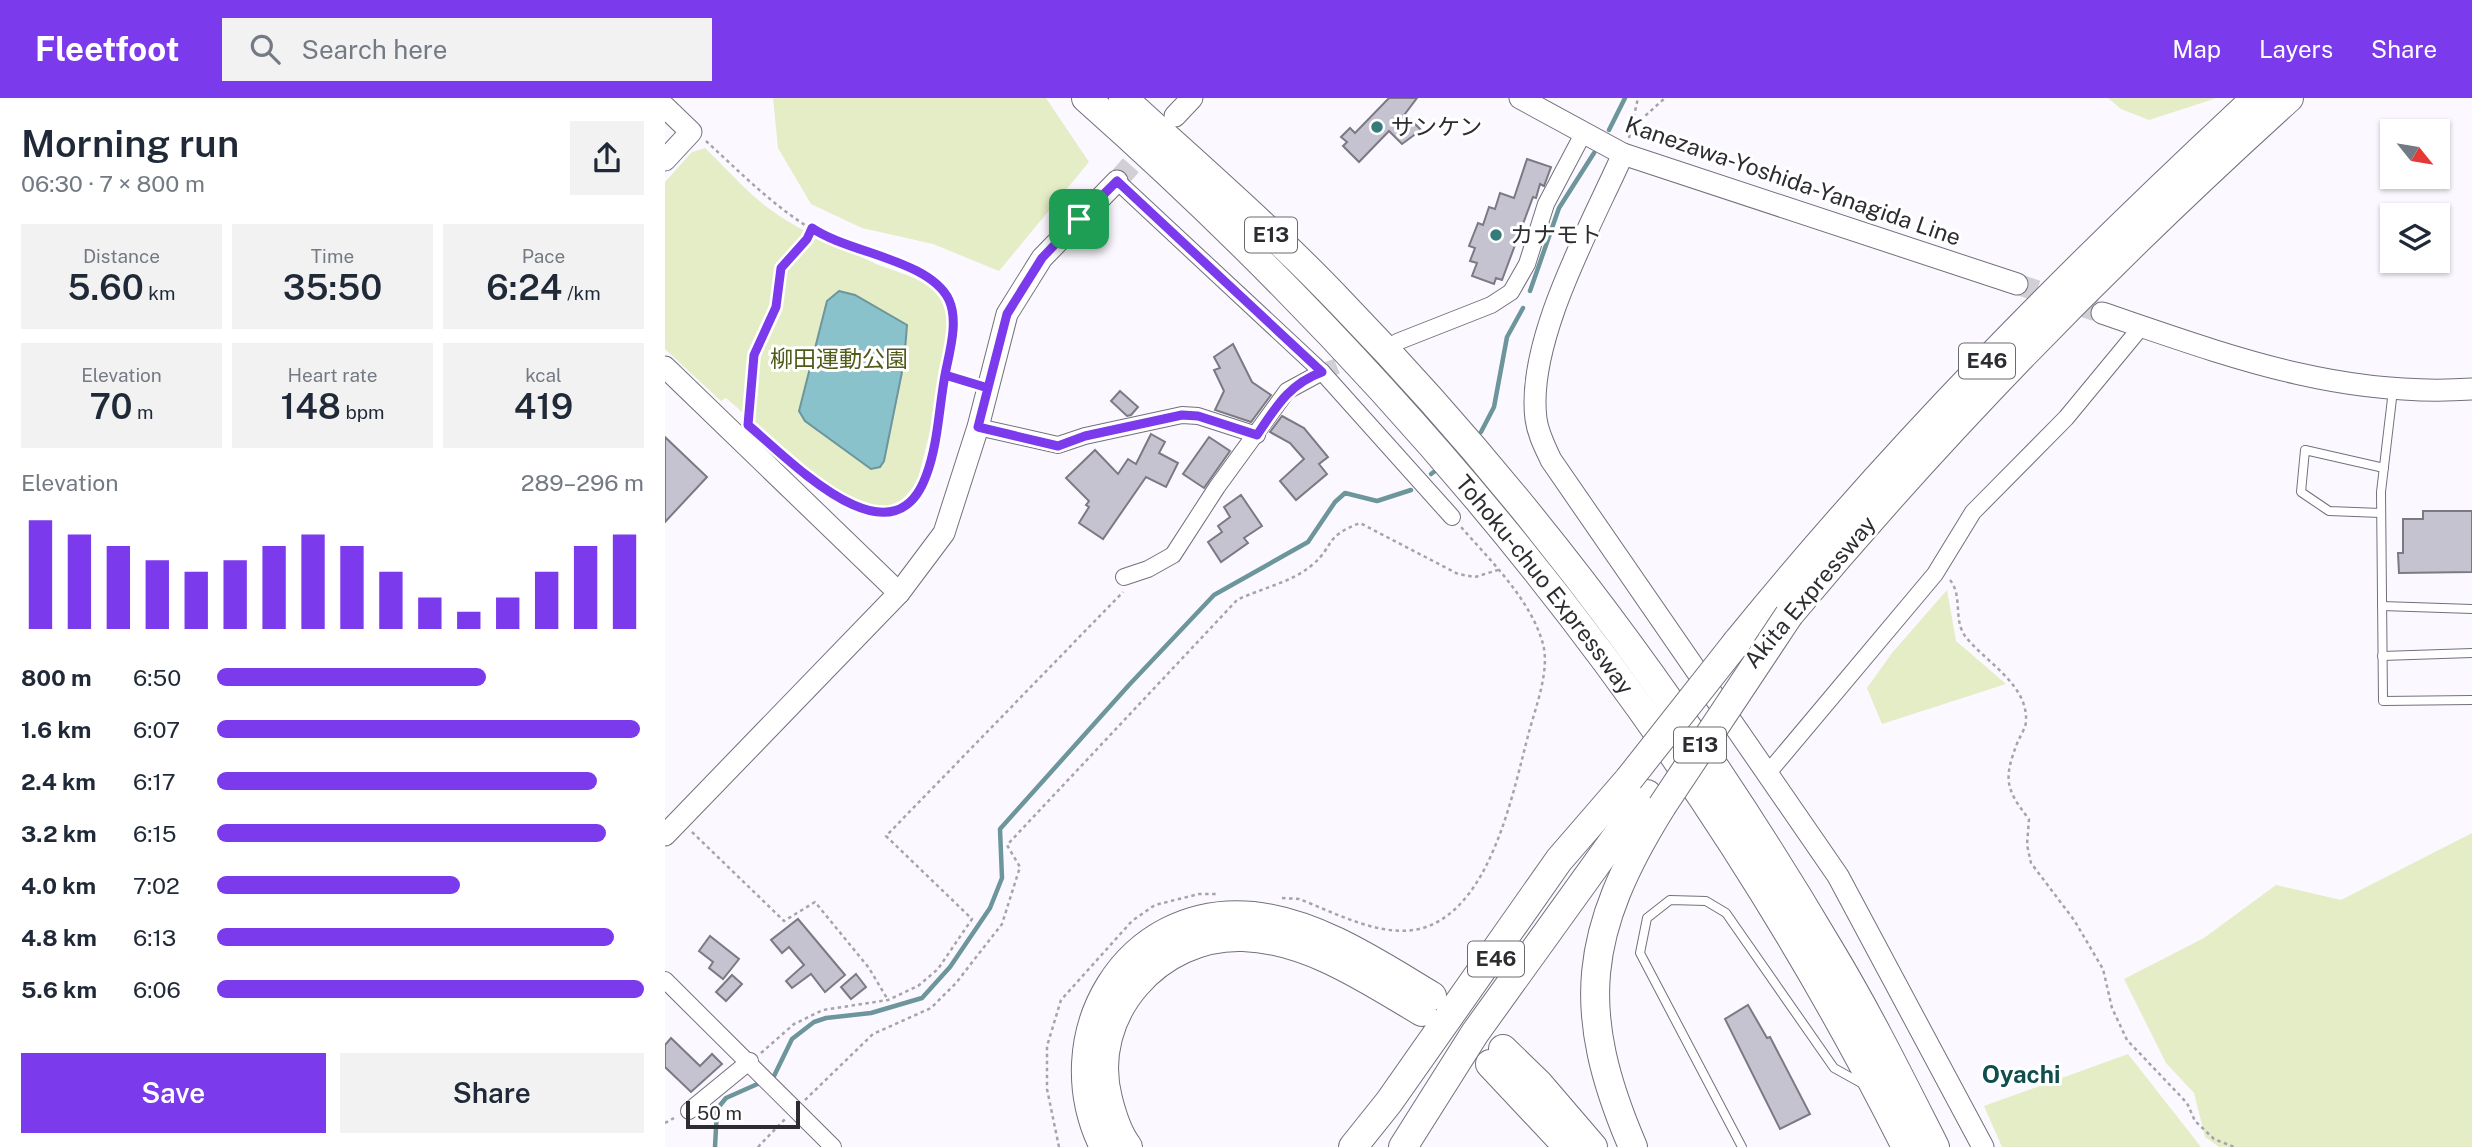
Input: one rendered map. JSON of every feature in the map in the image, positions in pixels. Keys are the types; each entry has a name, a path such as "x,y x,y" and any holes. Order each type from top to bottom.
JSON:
{"highway":[{"name":"Tohoku-chuo Expressway","path":"1086,98 1226,230 1321,325 1473,491 1544,577 1625,684 1702,794 1810,966 1906,1147"},
{"name":"Tohoku-chuo Expressway","path":"1123,98 1341,302 1413,379 1561,556 1697,742 1766,845 1832,954 1935,1147"},
{"name":"Akita Expressway","path":"1374,1147 1539,897 1646,793 1737,642 1877,477 1965,383 2082,263 2256,98"},
{"name":"Akita Expressway","path":"1403,1147 1475,1033 1646,793 1842,551 1990,388 2187,191 2289,98"},
{"path":"1353,1147 1382,1112 1559,860 1646,793"},
{"path":"1633,1147 1605,1074 1597,1039 1593,1004 1594,967 1615,895 1633,853 1646,793"},
{"path":"1104,1147 1086,1099 1084,1073 1092,1021 1103,995 1120,972 1140,951 1168,933 1196,922 1224,916 1252,916 1285,922 1352,950 1427,1004 1309,951 1276,941 1244,937 1215,938 1187,946 1160,961 1137,981 1119,1007 1108,1034 1104,1061 1105,1089 1112,1118 1128,1147"},
{"path":"1568,1147 1497,1056 1539,1084 1593,1147"}],"street":[{"path":"1175,116 1192,98"},
{"name":"Kanezawa-Yoshida-Yanagida Line","path":"1520,98 1623,154 2017,284"},
{"path":"665,107 691,132 665,160"},
{"path":"1397,342 1491,305 1511,292 1527,264 1546,204 1584,132"},
{"path":"1623,154 1562,294 1543,348 1536,378 1536,423 1551,460 1838,876 1983,1147"},
{"path":"665,835 899,593 944,533 978,427 1007,314 1042,258 1117,181 1322,372 1452,517"},
{"path":"2102,313 2262,367 2341,384 2420,393 2472,389"},
{"path":"1768,773 1939,567 1973,512 2066,418 2142,327"},
{"path":"665,367 899,593"},
{"path":"1124,577 1148,569 1173,555 1217,486 1287,391 1297,383 1322,372"},
{"path":"978,427 1058,446 1085,436 1182,415 1198,416 1257,435"},
{"path":"665,980 833,1147"},
{"path":"688,1111 755,1067"}],"lane":[{"path":"2393,390 2381,513 2383,701 2472,700"},
{"path":"2381,513 2329,511 2301,492 2305,450 2384,468"},
{"path":"2382,606 2472,609"},
{"path":"2382,656 2472,653"},
{"path":"1742,1147 1640,953 1647,918 1670,900 1706,901 1727,913 1834,1068 1878,1093"}],"path":[{"path":"1623,154 1633,127 1638,98"},
{"path":"1633,127 1665,98"},
{"path":"691,132 701,136 782,208 812,228 934,281 949,301 952,340 927,474 918,494 901,510 887,514 870,511 838,498 768,441"},
{"path":"741,440 748,425 754,355 776,307 781,268 807,239 812,228"},
{"path":"945,375 988,388"},
{"path":"1273,897 1299,899 1399,932 1424,928 1447,918 1483,872 1507,818 1542,683 1543,645 1517,592 1452,517"},
{"path":"758,1147 873,1034 931,1008 977,960 1002,924 1015,890 1020,867 1007,845 1237,600 1287,580 1313,565 1337,532 1360,523 1458,574 1475,577 1499,570"},
{"path":"1939,567 1957,589 1962,633 1979,653 2006,676 2021,701 2026,721 2008,765 2013,799 2029,819 2027,845 2031,863 2074,920 2103,969 2112,1008 2127,1040 2187,1103 2195,1121 2214,1139 2234,1147"},
{"path":"755,1067 794,1024 823,1010 888,1000 918,986 938,968 972,919 886,836 1124,592 1124,577"},
{"path":"680,820 784,921 814,902 869,968 888,1000"},
{"path":"1059,1147 1047,1089 1047,1046 1061,1000 1132,921 1155,905 1199,894 1223,894"}],"green space":[{"path":"773,98 1046,98 1089,162 999,271 933,244 862,228 811,204 778,148"},
{"path":"2108,98 2217,98 2149,120 2121,109"},
{"name":"柳田運動公園","path":"705,148 775,213 821,239 920,281 929,286 942,302 947,338 934,415 918,479 908,493 894,504 882,507 866,504 825,481 726,398 721,401 665,349 665,182 692,152"},
{"path":"1947,590 1956,641 2006,684 1882,724 1867,688 1892,653"},
{"path":"2472,833 2472,1147 2219,1147 2205,1137 2194,1093 2166,1063 2124,979 2204,938 2276,885 2341,900"},
{"path":"2128,1054 2201,1147 2002,1147 1984,1106"}],"water":[{"path":"839,291 855,295 907,325 904,362 884,461 880,467 871,469 805,421 799,411 827,301"}],"building":[{"name":"サンケン","path":"1389,98 1417,98 1405,114 1421,130 1402,144 1389,131 1359,162 1343,146 1347,142 1341,137 1350,128 1355,133"},
{"name":"カナモト","path":"1527,159 1551,167 1544,186 1540,184 1536,198 1533,197 1502,280 1496,278 1494,284 1472,276 1477,263 1470,261 1475,248 1469,246 1478,223 1483,225 1489,207 1495,209 1500,193 1514,198"},
{"path":"1233,344 1252,382 1271,395 1251,422 1215,410 1224,391 1214,370 1220,368 1214,357"},
{"path":"1120,391 1138,407 1131,415 1127,416 1111,401"},
{"path":"1282,416 1304,428 1328,457 1319,464 1327,474 1296,500 1280,481 1304,459 1290,443 1270,432"},
{"path":"1151,434 1165,442 1159,453 1178,463 1166,487 1146,477 1103,539 1079,523 1089,507 1086,505 1089,501 1066,478 1095,450 1118,474 1128,459 1136,464"},
{"path":"665,437 707,477 665,522"},
{"path":"1209,437 1230,451 1204,488 1183,474"},
{"path":"1241,495 1262,526 1244,538 1248,543 1221,562 1208,542 1222,532 1218,526 1230,517 1224,507"},
{"path":"2423,511 2472,511 2472,572 2399,573 2398,553 2403,553 2403,519 2423,519"},
{"path":"798,919 845,975 825,992 811,974 792,988 786,981 804,965 789,947 782,953 771,940"},
{"path":"710,936 739,959 723,979 709,968 713,962 699,951"},
{"path":"856,974 866,987 851,999 841,987"},
{"path":"732,975 742,984 726,1001 716,992"},
{"path":"1748,1005 1767,1038 1770,1037 1810,1114 1780,1129 1725,1019"},
{"path":"671,1038 700,1066 712,1054 722,1064 691,1092 665,1067 665,1045"}],"waterway":[{"path":"1609,130 1625,98"},
{"path":"1530,291 1559,208 1594,153"},
{"path":"1481,432 1494,407 1507,337 1523,308"},
{"path":"1431,474 1435,471"},
{"path":"769,1078 774,1076 792,1039 814,1022 871,1013 922,998 950,967 990,908 1002,878 1000,829 1214,595 1308,542 1335,502 1345,493 1377,501 1411,490"},
{"path":"715,1147 717,1109 726,1098 762,1082"}],"tunnel":[{"path":"1117,181 1153,140"},
{"path":"2017,284 2102,313"},
{"path":"1322,372 1388,346"}],"place":[{"name":"サンケン","path":"1377,127"},
{"name":"カナモト","path":"1496,235"}],"district":[{"name":"Oyachi","path":"2021,1075"}],"route":[{"path":"1079,219 1042,258 1007,314 988,388 945,375 952,340 952,317 949,301 934,281 812,228 807,239 793,251 781,268 776,307 754,355 748,425 838,498 870,511 887,514 901,510 918,494 927,474 945,375 988,388 978,427 1058,446 1085,436 1182,415 1198,416 1257,435 1287,391 1297,383 1322,372 1117,181 1079,219"}]}
